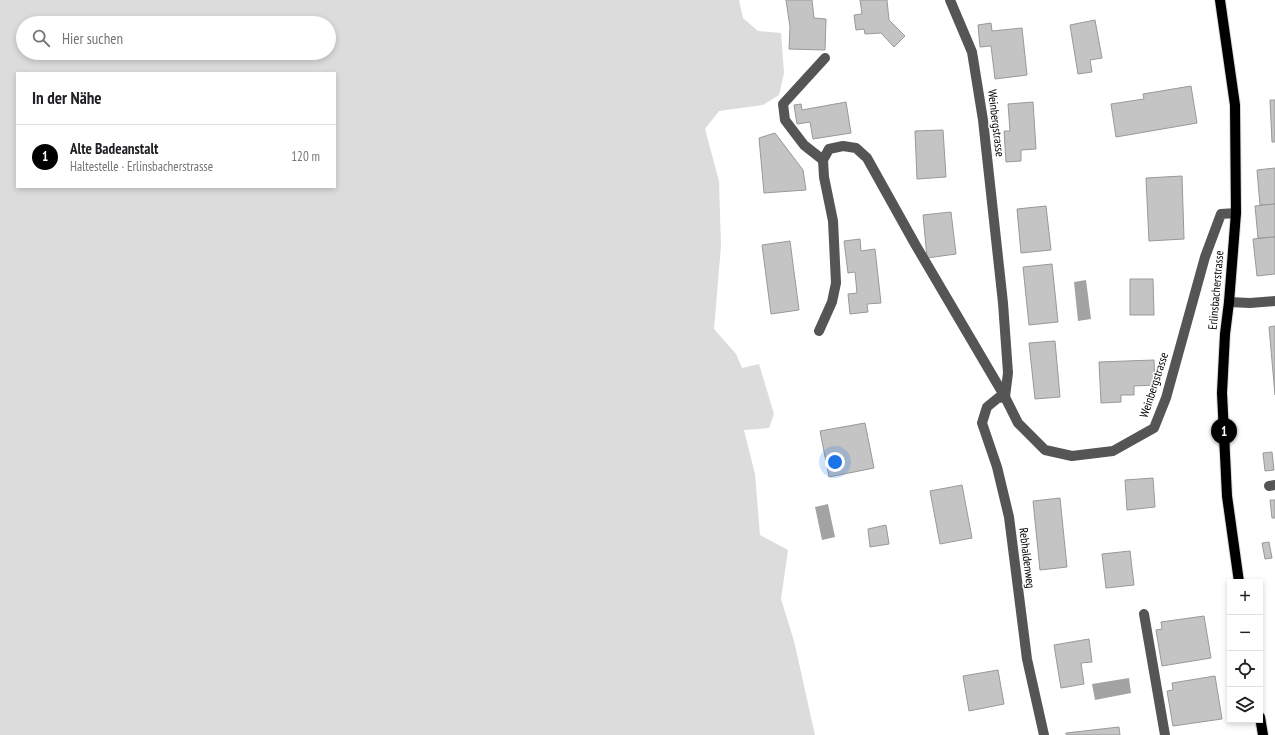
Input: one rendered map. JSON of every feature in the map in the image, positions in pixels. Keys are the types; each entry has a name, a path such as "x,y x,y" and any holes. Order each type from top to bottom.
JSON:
{"main road":[{"name":"Erlinsbacherstrasse","path":"1220,0 1235,105 1236,212 1225,334 1222,393 1227,496 1239,579"},
{"path":"1261,723 1263,735"}],"street":[{"name":"Weinbergstrasse","path":"950,0 972,52 983,120 1003,303 1008,373 1005,397"},
{"path":"819,331 832,302 836,283 833,221 824,176 823,160 804,145 785,120 782,104 825,58"},
{"name":"Weinbergstrasse","path":"823,160 829,149 843,146 856,148 867,158 923,258 1005,397 1018,423 1045,450 1072,456 1113,451 1154,428 1166,398 1205,257 1221,214 1236,212"},
{"path":"1229,302 1250,303 1275,301"},
{"name":"Rebhaldenweg","path":"1005,397 998,398 987,407 982,423 997,467 1008,517 1027,659 1044,735"},
{"path":"1144,614 1165,735"}],"shaded area":[{"path":"0,0 739,0 743,18 758,31 781,33 784,73 779,95 763,105 719,111 705,129 719,181 721,246 714,329 736,354 742,368 759,364 774,414 769,428 744,430 755,474 760,535 788,550 781,599 794,641 815,735 0,735"},
{"path":"1086,280 1091,319 1078,321 1074,282"},
{"path":"828,504 835,537 822,540 815,507"},
{"path":"1129,678 1131,693 1095,700 1092,684"}],"building":[{"path":"786,0 812,0 814,18 826,19 825,50 789,49 790,27"},
{"path":"860,0 887,0 889,20 905,36 894,47 881,33 865,34 864,29 856,30 854,15 862,14"},
{"path":"1095,20 1102,58 1090,60 1092,72 1078,74 1070,25"},
{"path":"991,23 992,31 1022,28 1027,75 995,79 991,46 980,47 978,25"},
{"path":"1191,86 1197,123 1116,137 1111,104 1144,99 1143,94"},
{"path":"1270,100 1275,100 1275,142 1272,142"},
{"path":"846,102 851,133 813,139 810,122 797,124 794,105 801,104 802,110"},
{"path":"1033,102 1036,149 1021,150 1021,161 1006,162 1004,131 1010,131 1008,104"},
{"path":"943,130 946,177 917,179 915,131"},
{"path":"775,133 803,170 806,190 764,193 759,138"},
{"path":"1275,168 1275,204 1260,205 1257,170"},
{"path":"1182,176 1184,239 1149,241 1146,178"},
{"path":"1275,204 1275,237 1258,238 1255,206"},
{"path":"1046,206 1051,250 1021,253 1017,209"},
{"path":"951,212 956,254 927,258 923,215"},
{"path":"1275,237 1275,274 1257,276 1253,239"},
{"path":"860,239 861,251 875,249 881,303 867,304 868,312 850,314 848,294 857,293 855,272 848,273 844,241"},
{"path":"790,241 799,310 771,314 762,245"},
{"path":"1052,264 1058,322 1029,325 1023,267"},
{"path":"1130,279 1153,279 1154,315 1130,315"},
{"path":"1275,326 1275,395 1269,327"},
{"path":"1055,341 1060,397 1035,399 1029,343"},
{"path":"1154,360 1155,385 1134,386 1134,395 1121,395 1121,402 1101,403 1099,362"},
{"path":"865,423 874,468 829,477 820,431"},
{"path":"1272,452 1274,470 1265,471 1263,453"},
{"path":"1153,478 1155,507 1127,510 1125,480"},
{"path":"962,485 972,538 940,544 930,491"},
{"path":"1060,498 1067,567 1040,570 1033,501"},
{"path":"1270,500 1275,500 1275,518 1272,518"},
{"path":"886,525 889,544 870,547 868,529"},
{"path":"1269,542 1272,558 1265,559 1262,543"},
{"path":"1130,551 1134,585 1106,588 1102,554"},
{"path":"1204,616 1211,658 1162,666 1156,630 1162,629 1161,622"},
{"path":"1089,639 1092,662 1081,663 1084,684 1061,688 1054,645"},
{"path":"998,670 1004,704 969,711 963,676"},
{"path":"1215,676 1222,719 1173,726 1167,691 1173,690 1172,683"},
{"path":"1119,727 1120,735 1066,735 1066,733"}],"place":[{"name":"Alte Badeanstalt","path":"1224,451"}]}
